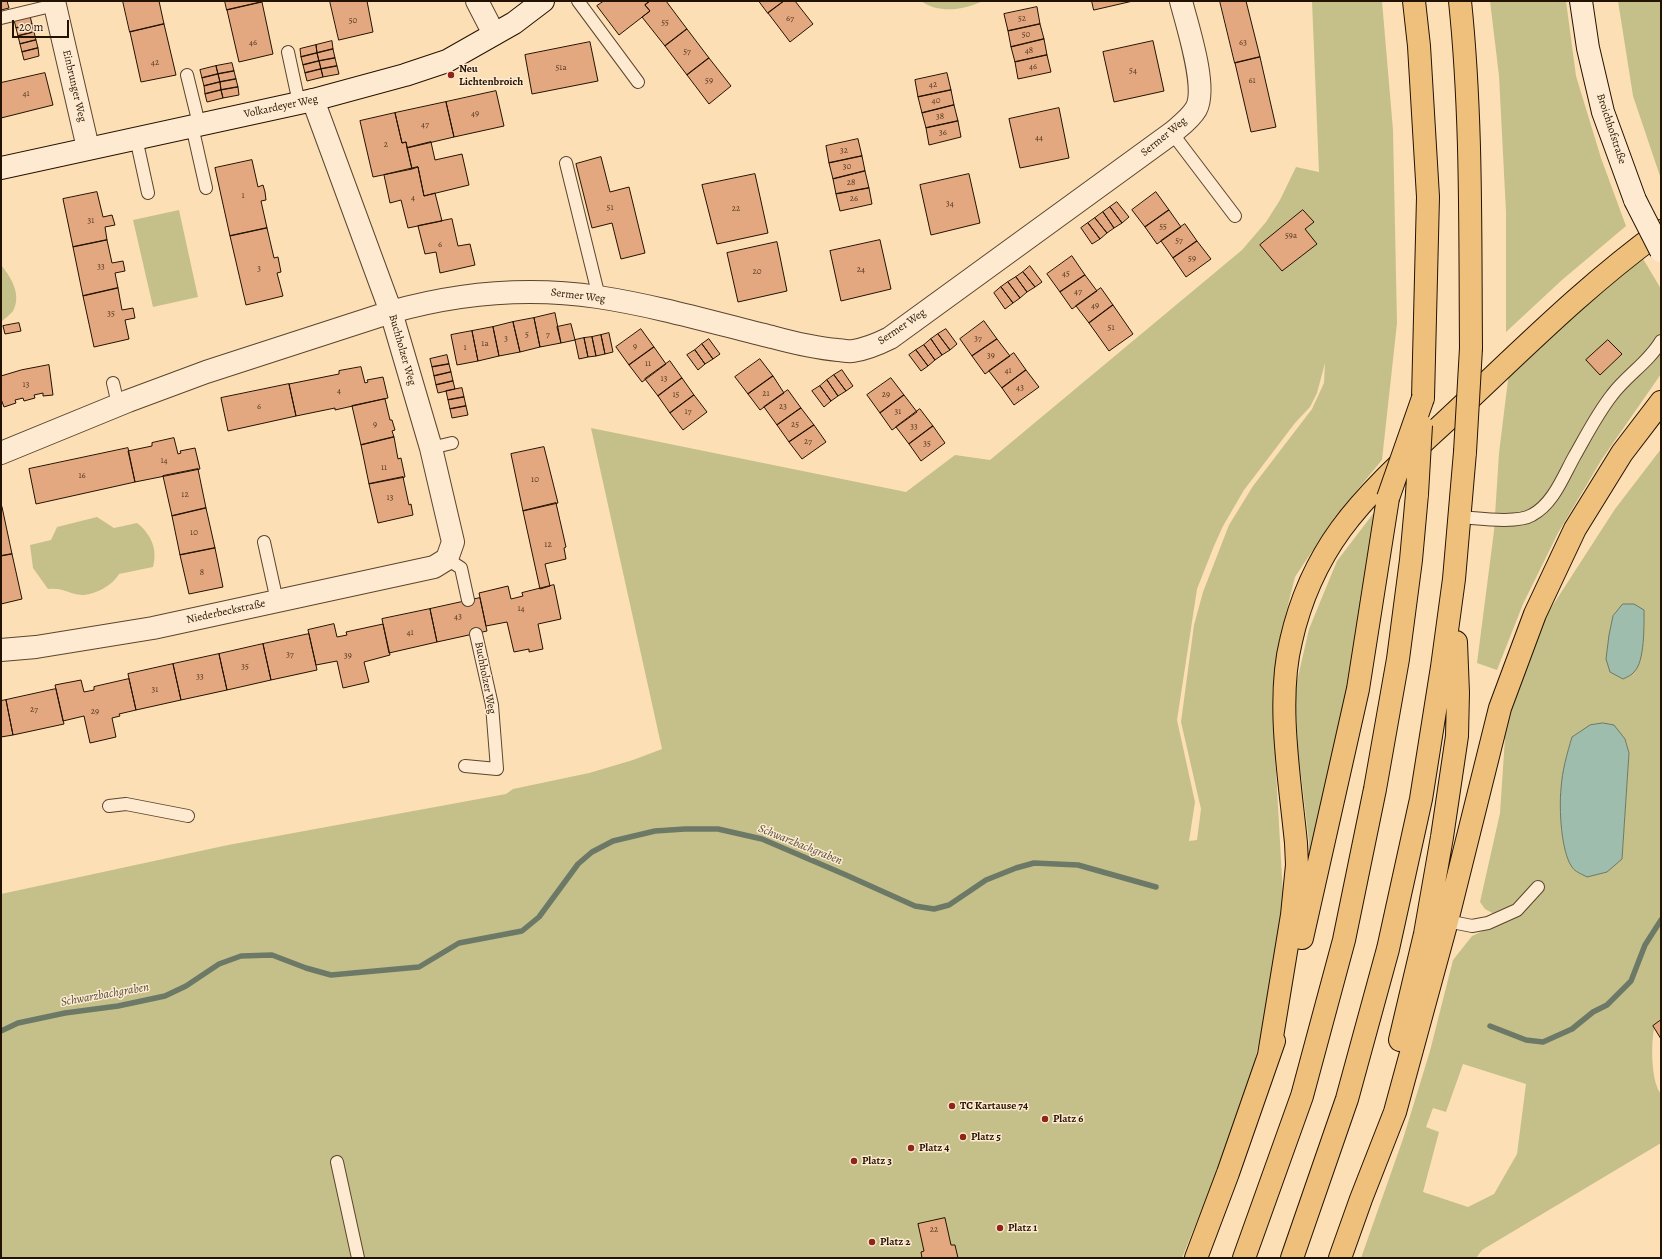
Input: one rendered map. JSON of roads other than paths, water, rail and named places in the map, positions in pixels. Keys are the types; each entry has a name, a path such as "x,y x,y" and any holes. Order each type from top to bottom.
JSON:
{"highway":[{"path":"1244,1258 1302,1096 1344,940 1375,789 1398,659 1410,568 1417,494 1423,398 1428,197 1419,46 1414,1"},
{"path":"1292,1258 1347,1099 1388,949 1421,799 1454,579 1465,452 1471,348 1469,177 1465,47 1460,1"},
{"path":"1269,1055 1292,915 1296,865 1296,843 1285,708 1286,668 1290,642 1296,620 1316,571 1340,530 1373,491 1537,336 1619,264 1661,231"},
{"path":"1196,1258 1228,1173 1269,1055 1292,982 1358,689 1388,498 1423,398"},
{"path":"1340,1258 1361,1198 1395,1112 1447,921 1500,708 1535,614 1575,529 1622,453 1661,402"},
{"path":"1361,1198 1425,934 1442,837 1457,736 1458,715 1454,579"}],"street":[{"path":"477,1 494,34"},
{"name":"Volkardeyer Weg","path":"1,168 306,101 405,75 447,61 514,23 543,1"},
{"name":"Sermer Weg","path":"391,312 417,305 493,294 554,292 599,297 667,311 817,348 852,351 874,346 890,338 1172,133 1188,119 1196,108 1200,91 1198,73 1181,1"},
{"name":"Broichhofstraße","path":"1581,1 1588,48 1603,112 1635,200 1661,251"},
{"name":"Einbrunger Weg","path":"55,3 88,148"},
{"name":"Buchholzer Weg","path":"306,101 391,312 442,446 454,542 447,559"},
{"path":"1,453 118,404 206,372 391,312"},
{"name":"Niederbeckstraße","path":"1,650 36,647 153,628 277,601 345,579 434,567 447,559"}],"lane":[{"path":"578,1 638,82"},
{"path":"1,18 55,3"},
{"path":"288,52 306,101"},
{"path":"187,75 206,188"},
{"path":"1172,133 1235,216"},
{"path":"136,138 148,193"},
{"path":"566,163 599,297"},
{"path":"1460,517 1515,520 1530,517 1543,508 1558,486 1589,430 1612,394 1645,362 1661,341"},
{"path":"114,383 118,404"},
{"path":"264,542 277,601"},
{"path":"447,559 461,568 468,600"},
{"name":"Buchholzer Weg","path":"465,766 497,769 492,705 476,634"},
{"path":"109,806 126,804 188,816"},
{"path":"1447,921 1472,926 1488,923 1517,910 1538,887"},
{"path":"337,1162 358,1258"}],"waterway":[{"name":"Schwarzbachgraben","path":"1,1031 18,1023 65,1013 118,1006 165,996 186,986 219,964 241,956 272,955 306,968 331,975 419,967 459,943 522,931 539,917 578,864 592,852 613,841 655,831 718,829 762,839 915,906 934,909 949,905 986,880 1016,868 1034,863 1078,865 1156,887"},
{"name":"Schwarzbachgraben","path":"1490,1026 1526,1040 1543,1042 1572,1029 1593,1012 1607,1005 1631,981 1645,945 1661,920"}],"place":[{"name":"Neu Lichtenbroich","path":"451,75"},
{"name":"TC Kartause 74","path":"952,1106"},
{"name":"Platz 6","path":"1045,1119"},
{"name":"Platz 5","path":"963,1137"},
{"name":"Platz 4","path":"911,1148"},
{"name":"Platz 3","path":"854,1161"},
{"name":"Platz 1","path":"1000,1228"},
{"name":"Platz 2","path":"872,1242"}]}
